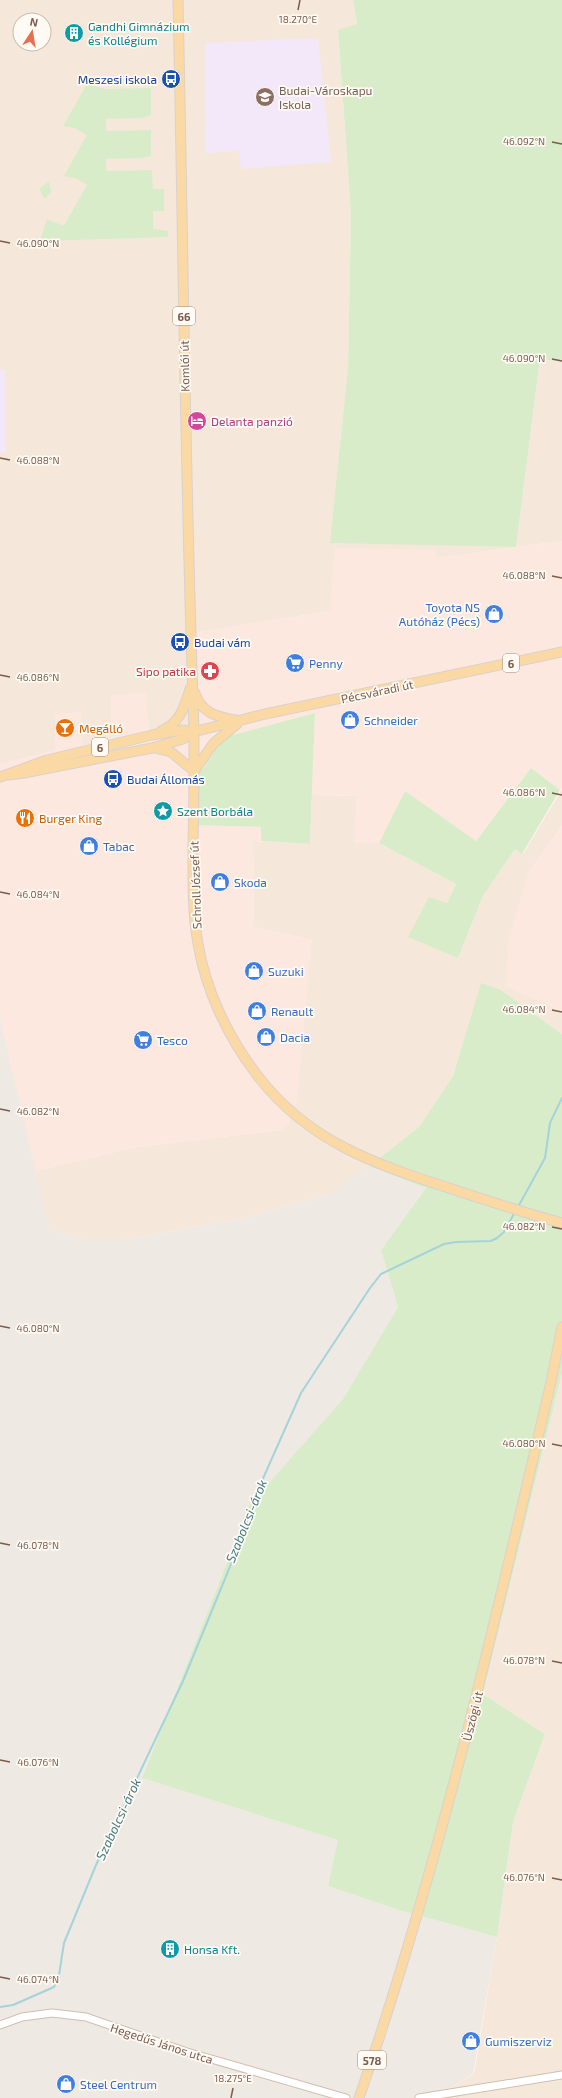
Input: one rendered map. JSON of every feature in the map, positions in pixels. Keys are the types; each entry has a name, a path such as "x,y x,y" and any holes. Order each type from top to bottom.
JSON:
{"main road":[{"name":"Komlói út","path":"178,0 193,732"},
{"name":"Pécsváradi út","path":"193,732 272,713 562,652"},
{"path":"192,682 197,699 204,708 218,717 242,721"},
{"path":"152,735 170,727 180,717 192,682"},
{"path":"152,748 171,752 194,771 214,743 242,721"},
{"name":"6","path":"0,777 47,760 152,735 183,730 193,732"},
{"name":"6","path":"9,774 24,773 152,748 182,739 193,732"},
{"name":"Schroll József út","path":"193,732 194,771 192,869 195,919 202,960 220,1013 235,1044 246,1060 280,1101 328,1138 367,1160 439,1185 562,1224"},
{"name":"Üszögi út","path":"359,2098 402,1968 467,1737 551,1382 562,1327"}],"street":[{"name":"Hegedűs János utca","path":"0,2025 22,2018 52,2013 86,2017 187,2052 346,2098"},
{"path":"420,2098 562,2076"}],"shaded area":[{"path":"0,0 353,0 357,24 338,31 351,215 348,369 516,547 540,359 562,362 562,541 437,558 330,611 195,633 199,684 187,733 150,739 111,695 111,741 82,746 55,714 55,751 0,764"},
{"name":"Budai-Városkapu Iskola","path":"318,38 331,162 241,169 239,151 205,153 205,43"},
{"path":"0,370 5,370 6,452 0,453"},
{"path":"562,541 562,789 560,790 531,768 476,841 405,792 379,843 354,843 357,796 312,795 315,713 225,737 203,769 189,825 261,827 261,841 253,841 254,927 312,940 297,1099 289,1124 281,1130 137,1147 35,1171 0,1018 0,764 55,751 55,714 81,712 82,746 111,741 111,695 146,693 150,739 187,733 199,684 195,633 330,611 335,548 434,550 437,558"},
{"path":"562,789 562,826 528,873 551,1006 562,1014 562,1034 501,990 482,984 453,1076 419,1127 342,1187 327,1195 245,1218 123,1240 82,1240 48,1228 35,1171 137,1147 281,1130 312,940 254,927 253,841 310,844 312,795 357,796 355,843 379,843 456,884 447,903 458,958 483,896 515,849 523,854"},
{"path":"562,826 562,1014 550,1006 506,986 509,940 528,873"},
{"path":"0,1018 49,1228 82,1240 123,1240 245,1218 327,1195 369,1166 426,1188 381,1250 398,1307 343,1399 250,1504 142,1778 339,1840 328,1886 399,1910 497,1937 473,2074 434,2098 0,2098"},
{"path":"562,1373 562,2098 434,2098 474,2074 497,1937 513,1822 545,1734 483,1694"}],"green space":[{"path":"353,0 562,0 562,362 540,359 516,547 330,543 348,369 351,215 338,30 357,24"},
{"path":"87,84 105,89 151,88 151,115 143,118 106,119 106,131 151,130 151,156 143,158 106,159 106,171 152,170 153,189 164,189 164,211 153,211 153,229 168,231 168,237 40,241 47,219 64,226 87,185 75,178 64,176 87,135 75,128 63,126"},
{"path":"49,181 51,192 45,199 39,189"},
{"path":"315,713 310,844 261,841 261,827 189,825 190,772 203,769 225,737"},
{"path":"531,768 560,790 522,854 515,849 483,896 458,958 408,937 429,897 447,903 456,884 379,843 405,791 476,841"},
{"path":"481,983 501,990 562,1034 562,1373 483,1694 545,1734 513,1822 497,1937 399,1910 328,1886 338,1840 142,1778 250,1504 343,1399 398,1307 381,1250 426,1188 369,1166 419,1127 453,1076"}],"waterway":[{"name":"Szabolcsi-árok","path":"518,1207 545,1158 550,1123 562,1098"},
{"name":"Szabolcsi-árok","path":"0,2007 13,2005 54,1987 59,1975 64,1943 96,1865 183,1681 229,1569 261,1483 301,1393 370,1288 381,1274 444,1244 456,1242 491,1241 504,1232 515,1212"}],"place":[{"name":"Gandhi Gimnázium és Kollégium","path":"74,33"},
{"name":"Meszesi iskola","path":"171,79"},
{"name":"Budai-Városkapu Iskola","path":"265,97"},
{"name":"Delanta panzió","path":"197,421"},
{"name":"Toyota NS Autóház (Pécs)","path":"494,614"},
{"name":"Budai vám","path":"180,642"},
{"name":"Penny","path":"295,663"},
{"name":"Sipo patika","path":"210,671"},
{"name":"Schneider","path":"350,720"},
{"name":"Megálló","path":"65,728"},
{"name":"Budai Állomás","path":"113,779"},
{"name":"Szent Borbála","path":"163,811"},
{"name":"Burger King","path":"25,818"},
{"name":"Tabac","path":"89,846"},
{"name":"Skoda","path":"220,882"},
{"name":"Suzuki","path":"254,971"},
{"name":"Renault","path":"257,1011"},
{"name":"Dacia","path":"266,1037"},
{"name":"Tesco","path":"143,1040"},
{"name":"Honsa Kft.","path":"170,1949"},
{"name":"Gumiszerviz","path":"471,2041"},
{"name":"Steel Centrum","path":"66,2084"}]}
